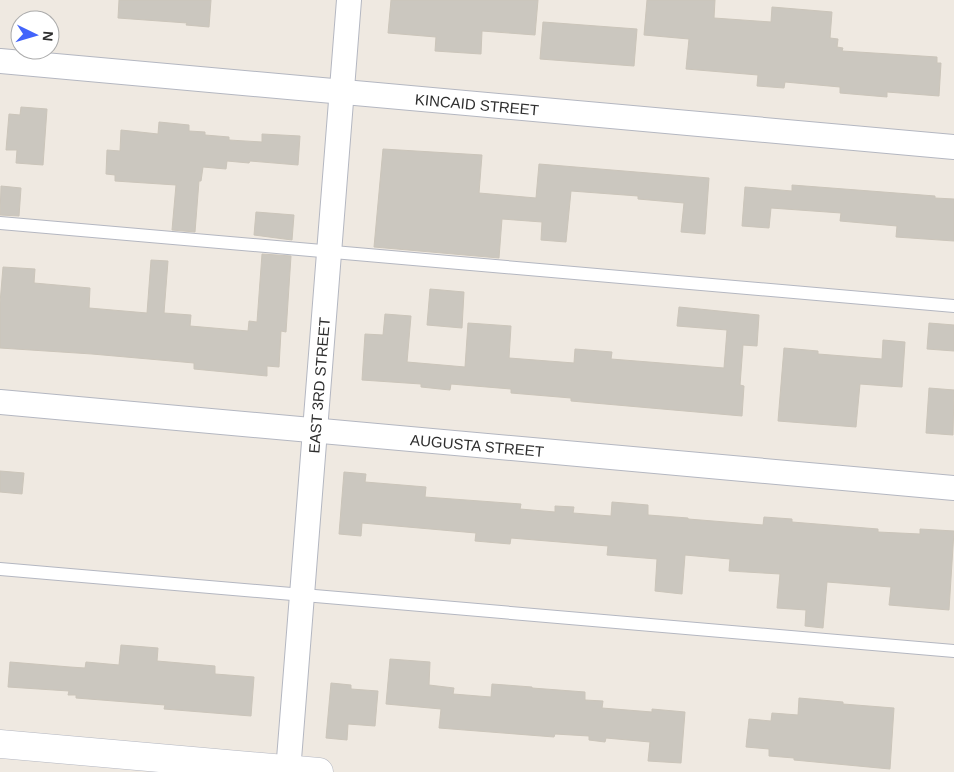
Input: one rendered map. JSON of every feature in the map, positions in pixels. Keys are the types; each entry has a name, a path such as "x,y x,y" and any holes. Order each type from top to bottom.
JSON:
{"street":[{"name":"EAST 3RD STREET","path":"288,771 350,0"},
{"name":"KINCAID STREET","path":"0,61 954,146"},
{"name":"AUGUSTA STREET","path":"0,402 954,488"},
{"path":"0,744 288,771 319,772"}],"lane":[{"path":"0,223 954,306"},
{"path":"0,569 954,652"}],"building":[{"path":"119,0 211,0 209,27 186,25 187,23 118,18"},
{"path":"391,0 538,0 535,35 482,31 481,54 435,51 436,37 388,33"},
{"path":"647,0 715,0 714,18 771,22 772,7 832,12 830,38 838,39 837,47 843,48 842,51 937,57 937,63 941,63 939,96 887,92 887,97 840,93 840,87 785,82 784,88 757,86 758,75 686,69 689,39 644,35"},
{"path":"543,22 637,29 634,66 540,59"},
{"path":"21,107 47,109 43,165 16,163 17,150 6,150 9,114 20,115"},
{"path":"159,122 189,125 189,131 205,132 205,135 229,137 229,140 262,142 262,134 300,136 298,165 227,161 226,169 203,167 201,181 199,181 195,232 172,230 176,185 115,181 115,175 106,174 107,150 120,151 121,130 158,134"},
{"path":"383,149 482,155 479,193 536,198 539,164 709,178 705,234 681,232 684,203 638,199 638,196 571,191 566,242 541,240 542,222 502,219 499,258 374,247"},
{"path":"792,185 954,199 954,241 896,237 897,226 840,221 841,213 771,208 769,228 742,226 745,187 792,191"},
{"path":"1,186 21,188 19,216 0,215"},
{"path":"256,212 294,215 292,240 254,235"},
{"path":"262,254 291,256 286,332 281,331 279,367 267,366 267,376 194,369 194,363 0,348 0,303 3,267 35,269 34,283 90,288 89,308 147,313 151,260 168,261 164,313 191,315 190,326 248,331 249,321 257,322"},
{"path":"430,289 464,292 462,328 427,325"},
{"path":"679,307 759,315 757,346 743,345 740,385 744,386 742,416 571,401 571,398 511,393 511,389 451,384 450,390 421,387 421,384 362,380 365,334 383,335 385,314 411,316 407,362 465,367 468,323 511,326 509,358 574,363 575,349 612,352 611,359 724,368 727,330 677,326"},
{"path":"929,323 954,325 954,351 927,349"},
{"path":"883,340 905,342 902,387 860,384 856,427 778,421 784,348 818,351 818,354 882,359"},
{"path":"929,388 954,390 953,435 926,433"},
{"path":"0,471 24,473 22,494 0,492"},
{"path":"344,472 366,474 365,482 426,487 425,497 521,504 520,509 555,512 555,506 574,507 573,513 611,516 612,502 648,505 648,515 688,519 763,525 764,517 792,519 792,522 878,529 878,532 920,534 920,529 954,531 949,610 889,605 891,587 827,582 823,628 805,626 806,610 777,608 780,574 729,571 730,559 685,555 682,594 655,591 657,559 607,555 608,546 511,538 510,544 475,541 476,533 362,523 361,536 339,534"},
{"path":"121,645 158,648 157,661 215,666 215,674 254,677 251,716 164,709 165,705 76,698 76,695 68,695 69,691 8,687 10,662 85,668 86,662 119,665"},
{"path":"390,659 430,662 429,685 454,688 453,694 491,697 492,684 532,687 585,692 585,700 603,701 602,708 652,712 652,709 685,712 681,763 648,761 650,742 606,738 605,742 589,740 589,736 555,734 554,737 439,728 441,709 386,704"},
{"path":"331,683 351,685 351,689 378,691 375,726 348,724 347,740 326,738"},
{"path":"799,698 894,708 890,769 794,760 794,758 769,756 769,749 746,747 749,719 771,721 772,713 798,715"}]}
